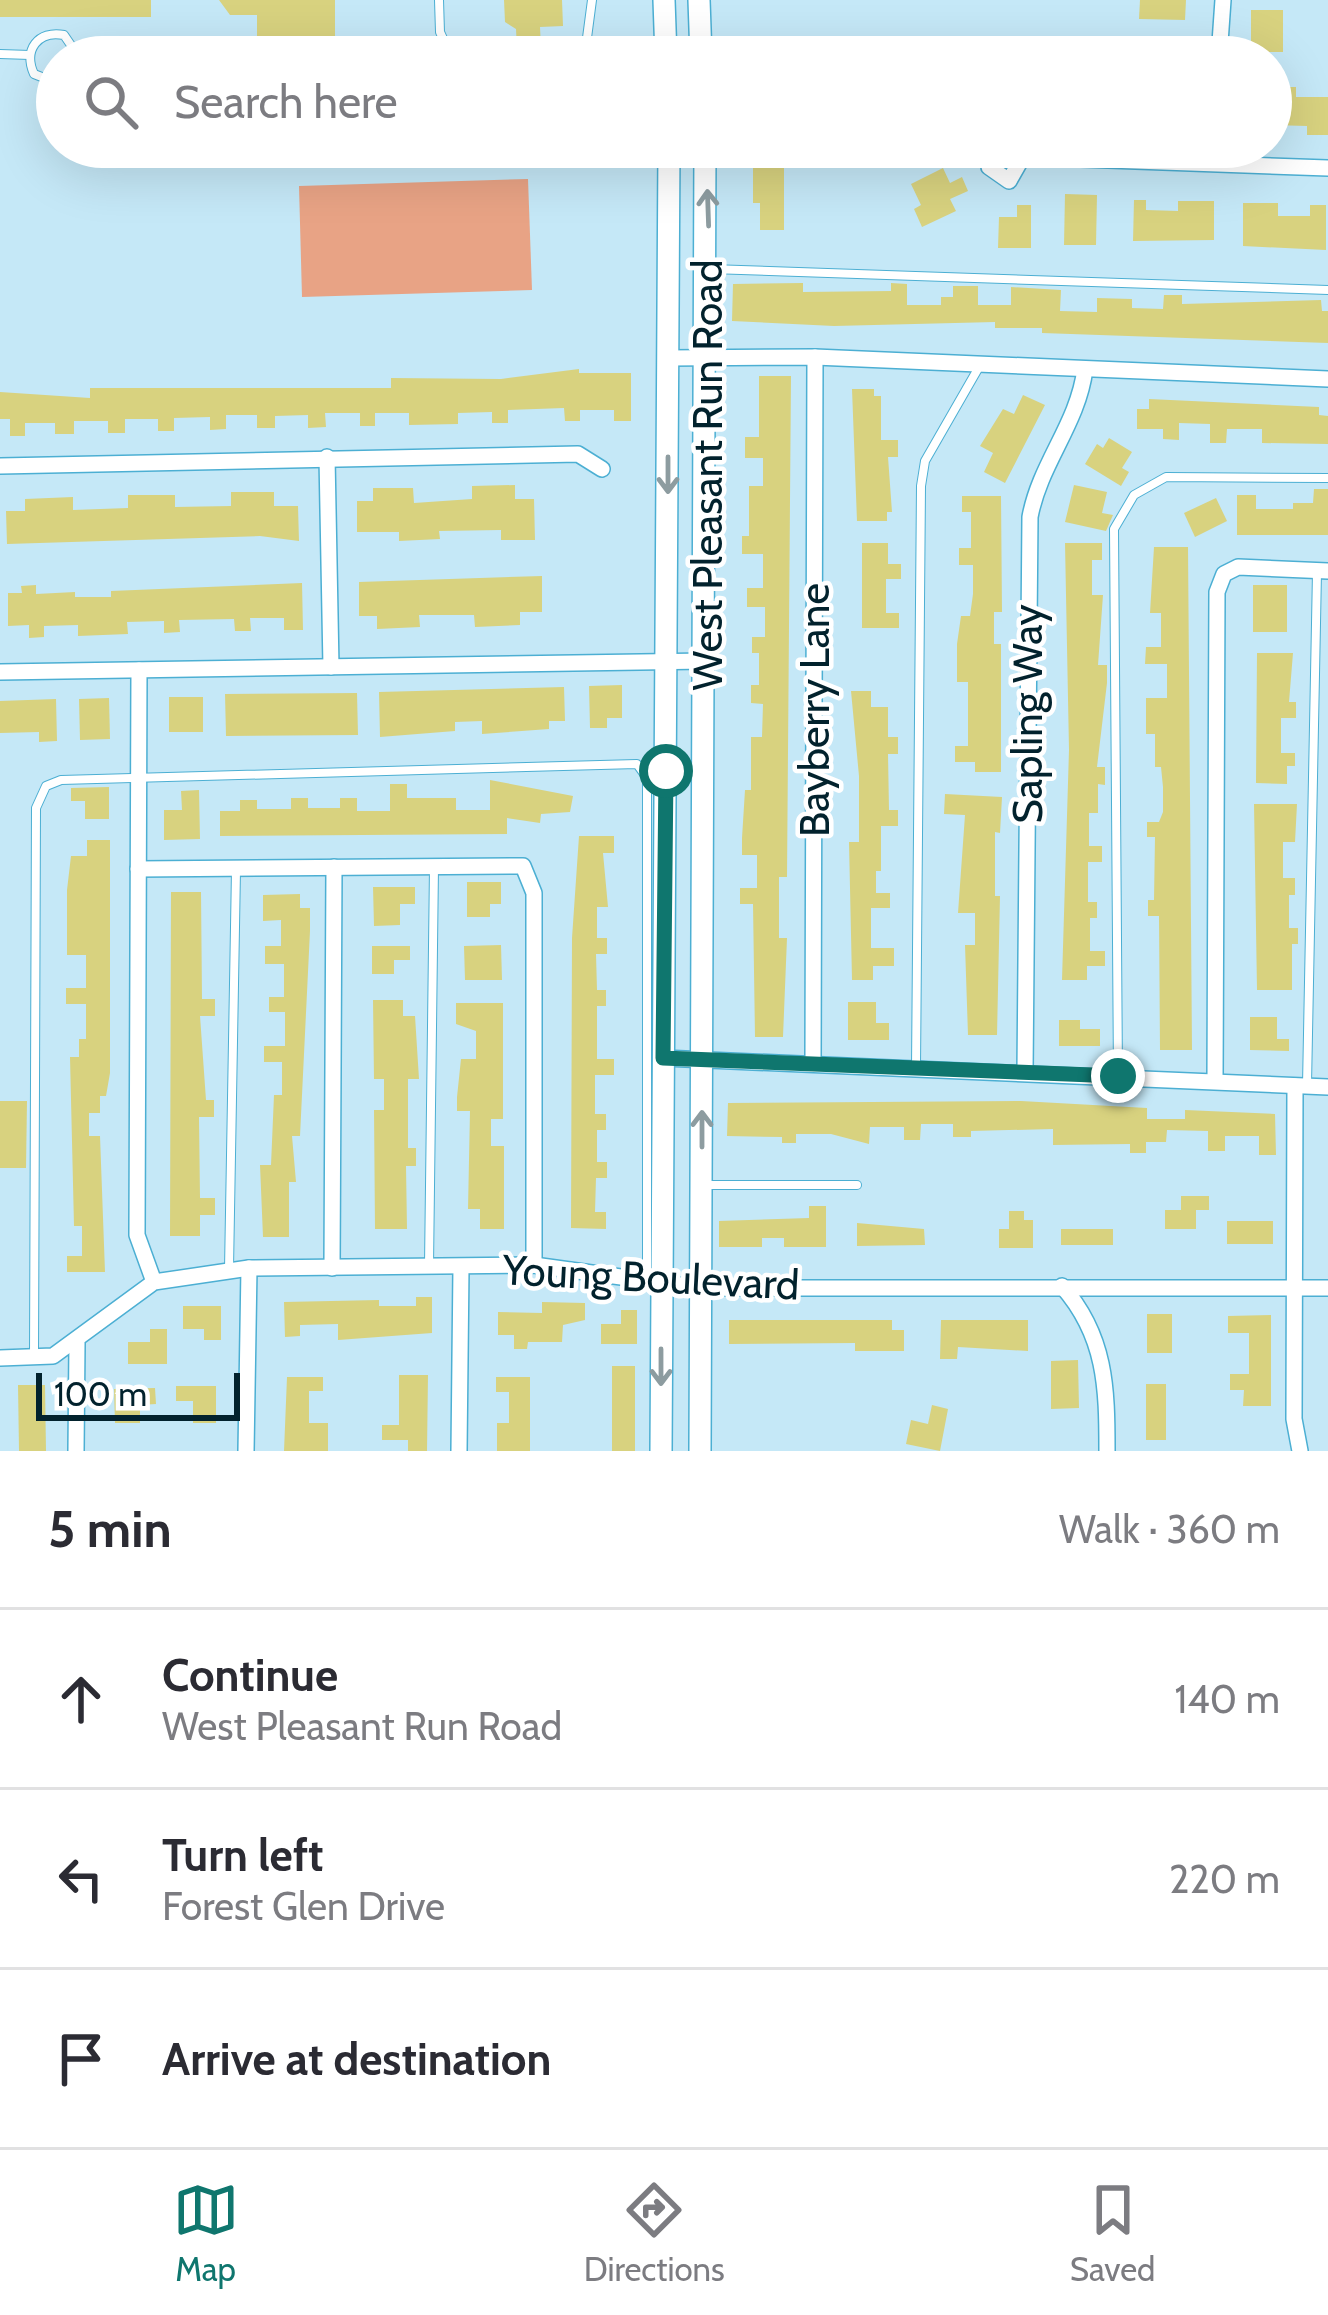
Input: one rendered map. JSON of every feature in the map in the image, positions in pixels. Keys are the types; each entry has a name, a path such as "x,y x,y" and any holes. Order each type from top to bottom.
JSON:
{"main road":[{"path":"664,0 665,36"},
{"path":"699,0 700,36"},
{"name":"West Pleasant Run Road","path":"661,1451 654,1281 663,1058 669,168"},
{"name":"West Pleasant Run Road","path":"700,1451 706,168"}],"street":[{"path":"1220,36 1223,0"},
{"path":"1292,164 1328,168"},
{"path":"989,168 1009,182 1017,168"},
{"path":"669,358 815,357 1328,379"},
{"name":"Bayberry Lane","path":"813,1064 815,357"},
{"name":"Sapling Way","path":"1025,1072 1030,517 1036,482 1081,403 1085,369"},
{"path":"0,466 578,454 602,469"},
{"path":"327,457 332,668"},
{"path":"1216,1081 1217,592 1224,574 1238,567 1323,571"},
{"path":"0,672 706,661"},
{"path":"139,670 137,1235 154,1282"},
{"path":"138,869 523,866 532,879 534,1265"},
{"path":"332,1268 334,868"},
{"path":"663,1058 1328,1087"},
{"path":"1300,1451 1294,1419 1294,1288 1301,1086"},
{"name":"Young Boulevard","path":"0,1358 53,1356 77,1343 122,1302 154,1282 248,1268 534,1265 701,1288 1328,1288"},
{"path":"460,1267 460,1451"},
{"path":"246,1451 248,1268"},
{"path":"1062,1286 1086,1313 1097,1342 1107,1384 1107,1451"},
{"path":"76,1451 77,1343"}],"lane":[{"path":"440,0 442,36"},
{"path":"588,36 592,0"},
{"path":"36,45 30,55 36,75"},
{"path":"0,54 30,55"},
{"path":"708,269 1328,290"},
{"path":"916,1067 921,486 925,461 980,366"},
{"path":"1118,1076 1114,529 1134,495 1166,477 1328,478"},
{"path":"1301,1086 1323,571"},
{"path":"34,1358 38,795 61,780 637,764 647,778 654,1281"},
{"path":"429,1268 434,866"},
{"path":"229,1271 236,869"},
{"path":"702,1185 857,1185"}],"shaded area":[{"path":"528,179 532,290 302,297 299,186"}],"building":[{"path":"0,0 151,0 151,17 0,17"},
{"path":"219,0 335,0 335,36 257,36 257,15 230,15"},
{"path":"504,0 562,0 563,26 540,27 540,36 516,36 516,29 505,22"},
{"path":"1140,0 1186,0 1185,20 1139,19"},
{"path":"1251,10 1283,10 1283,36 1251,36"},
{"path":"1292,87 1296,87 1296,97 1328,97 1328,135 1307,135 1307,126 1292,126"},
{"path":"753,168 784,168 784,230 760,230 760,203 753,203"},
{"path":"943,168 950,183 962,177 968,191 950,199 956,211 922,227 914,209 921,205 911,184"},
{"path":"1065,194 1097,195 1096,245 1064,245"},
{"path":"1134,200 1146,200 1146,210 1178,211 1178,201 1214,201 1214,240 1133,241"},
{"path":"1243,203 1278,203 1278,216 1310,216 1310,205 1326,205 1326,250 1243,246"},
{"path":"1017,205 1031,205 1031,248 998,248 999,217 1017,217"},
{"path":"803,283 803,292 891,291 891,283 907,284 907,305 941,305 941,297 953,297 953,286 978,286 978,305 1011,305 1011,287 1061,290 1060,311 1097,312 1097,298 1132,299 1132,308 1163,309 1164,295 1182,295 1182,304 1321,300 1322,311 1328,311 1328,343 1042,333 1042,328 995,328 995,322 834,326 732,321 733,284"},
{"path":"579,369 579,373 631,373 631,421 614,421 614,410 580,410 580,421 565,421 564,408 508,410 508,423 492,423 492,412 458,413 458,424 409,425 409,413 375,413 375,426 360,426 360,413 325,413 326,427 308,428 308,415 275,416 275,428 257,428 257,415 226,415 226,429 210,430 210,417 174,418 174,431 158,431 158,419 125,419 125,433 108,433 108,421 74,421 74,434 55,434 55,423 25,423 25,436 10,436 10,419 0,419 0,392 90,398 90,388 391,388 391,378 501,379"},
{"path":"759,376 791,376 787,877 779,877 779,938 787,938 783,1037 755,1037 753,904 740,904 740,888 757,888 757,855 742,855 742,838 745,790 751,790 751,737 762,737 763,704 751,703 751,685 759,685 759,653 752,653 752,637 765,637 765,607 747,607 747,588 763,588 763,554 742,554 742,536 749,536 749,486 763,486 763,458 745,458 745,437 759,437"},
{"path":"852,389 874,389 874,396 881,396 881,440 898,440 898,457 888,457 892,512 887,512 887,521 857,521"},
{"path":"1023,395 1045,405 1005,483 984,472 993,453 980,446 1003,409 1014,414"},
{"path":"1149,399 1319,407 1319,415 1328,416 1328,444 1262,443 1262,429 1227,429 1226,443 1210,443 1210,424 1179,423 1179,440 1163,439 1163,429 1137,429 1137,409 1149,409"},
{"path":"1109,438 1132,452 1122,468 1129,472 1121,486 1085,464 1097,444 1103,448"},
{"path":"515,485 515,499 534,499 535,540 501,540 501,530 439,531 440,539 399,541 399,532 357,532 357,501 373,501 373,488 413,488 414,503 472,499 472,486"},
{"path":"1074,485 1107,492 1102,513 1113,515 1106,531 1065,522"},
{"path":"1314,489 1328,489 1328,535 1237,535 1237,495 1256,495 1256,509 1293,509 1293,503 1313,503"},
{"path":"231,492 274,492 274,506 298,506 299,541 260,536 7,544 6,511 25,511 25,499 73,497 73,510 128,508 128,495 175,495 175,507 231,506"},
{"path":"962,496 1001,496 1002,612 994,612 994,644 1001,644 1001,772 975,772 975,762 955,762 955,746 968,746 968,682 957,682 957,644 961,616 970,616 973,594 973,565 959,565 959,548 971,548 971,512 962,512"},
{"path":"1216,498 1227,521 1195,537 1184,513"},
{"path":"862,543 888,543 888,564 901,564 901,579 886,579 886,613 899,613 899,628 862,628"},
{"path":"1065,543 1102,543 1102,560 1092,560 1092,595 1103,595 1098,665 1107,665 1107,683 1097,767 1105,767 1105,785 1098,784 1098,813 1089,813 1089,846 1102,846 1102,862 1088,862 1088,902 1097,902 1097,918 1090,918 1090,951 1105,951 1105,966 1087,966 1087,980 1062,980 1069,750"},
{"path":"1154,547 1188,547 1192,1050 1160,1050 1159,916 1148,916 1148,900 1154,900 1155,837 1147,837 1147,822 1159,822 1163,787 1161,767 1155,767 1155,734 1146,734 1146,698 1167,698 1167,664 1145,664 1146,647 1161,647 1161,613 1150,613"},
{"path":"542,576 542,612 520,612 520,625 475,627 474,615 419,615 420,627 377,629 377,616 359,616 359,582"},
{"path":"302,583 303,630 284,630 284,618 250,618 251,631 235,631 234,619 179,620 180,632 164,633 164,621 127,622 128,634 78,636 78,625 44,626 44,637 29,638 29,625 8,626 8,593 22,593 21,586 36,585 36,594 111,597 111,591"},
{"path":"1253,585 1287,585 1287,632 1253,632"},
{"path":"1257,653 1293,653 1289,702 1296,702 1296,718 1281,718 1281,753 1295,753 1295,766 1287,766 1287,784 1256,783"},
{"path":"622,685 622,718 607,718 607,728 590,728 589,686"},
{"path":"564,687 565,721 549,721 549,729 482,734 482,721 455,722 455,731 380,737 379,692"},
{"path":"851,691 871,691 871,707 888,707 888,737 898,737 898,754 888,754 889,810 898,810 898,826 881,826 881,871 876,871 876,893 890,893 890,908 871,908 871,948 894,948 894,966 873,966 873,980 852,980 849,842 859,842 859,776"},
{"path":"357,693 358,735 226,736 225,694"},
{"path":"169,697 203,697 203,732 169,732"},
{"path":"109,698 110,739 80,740 79,699"},
{"path":"56,699 57,741 39,742 39,732 0,733 0,701"},
{"path":"490,780 573,796 570,812 541,814 540,823 507,818 507,834 220,836 220,811 240,811 240,800 257,800 257,809 291,809 291,798 308,798 308,808 340,808 340,798 357,798 357,811 390,811 390,784 407,784 407,798 456,798 456,810 490,810"},
{"path":"109,787 109,819 85,819 85,801 71,801 71,788"},
{"path":"199,790 200,839 164,840 164,810 182,810 181,791"},
{"path":"945,794 1002,797 1000,833 995,832 995,896 1000,896 997,1035 968,1035 965,945 975,945 975,913 958,913 965,815 944,814"},
{"path":"1254,804 1297,804 1295,842 1283,842 1283,878 1295,878 1295,895 1289,895 1289,928 1298,928 1298,944 1292,944 1292,990 1257,990"},
{"path":"579,836 614,836 614,853 603,853 608,907 597,907 597,938 607,938 607,954 596,954 597,990 606,990 606,1006 597,1006 597,1059 614,1059 614,1075 595,1075 595,1114 606,1114 606,1130 597,1130 597,1162 607,1162 607,1178 596,1178 595,1212 606,1212 606,1229 571,1228 572,938"},
{"path":"87,840 110,840 110,1073 106,1096 100,1096 100,1113 89,1113 89,1136 100,1136 105,1272 67,1272 67,1256 82,1256 82,1226 74,1226 70,1057 79,1057 79,1039 86,1039 86,1004 66,1004 66,988 86,988 86,955 67,955 67,890 71,856 87,856"},
{"path":"467,882 501,882 501,904 490,904 490,917 467,917"},
{"path":"373,887 415,887 415,904 400,904 400,925 374,926"},
{"path":"171,892 201,892 202,999 215,999 215,1016 200,1016 206,1100 214,1100 214,1117 199,1117 200,1198 215,1198 215,1215 200,1215 200,1236 170,1236"},
{"path":"300,894 300,908 310,908 310,931 300,1136 292,1136 296,1182 289,1182 289,1237 263,1237 260,1165 271,1165 274,1095 282,1095 282,1062 264,1062 264,1046 285,1046 285,1012 269,1012 269,997 284,997 284,964 265,964 265,946 281,946 281,920 263,921 263,895"},
{"path":"501,945 502,980 465,980 464,946"},
{"path":"372,946 410,946 410,960 394,960 394,974 372,974"},
{"path":"373,1000 403,1000 403,1016 415,1016 419,1079 408,1079 408,1148 416,1148 416,1166 406,1166 407,1229 375,1229 374,1110 384,1110 384,1079 374,1079"},
{"path":"848,1002 876,1002 876,1023 889,1023 889,1040 848,1040"},
{"path":"456,1003 503,1003 503,1119 491,1119 491,1146 504,1146 504,1229 480,1229 480,1209 468,1209 470,1111 457,1111 457,1097 461,1059 476,1059 476,1031 456,1024"},
{"path":"1250,1017 1277,1017 1277,1039 1289,1039 1289,1051 1250,1050"},
{"path":"1059,1020 1080,1020 1080,1029 1100,1029 1100,1046 1059,1046"},
{"path":"0,1101 27,1101 26,1168 0,1168"},
{"path":"1021,1101 1147,1108 1147,1119 1185,1119 1185,1110 1275,1114 1276,1155 1259,1155 1259,1136 1225,1136 1225,1151 1208,1151 1208,1131 1167,1130 1166,1142 1146,1142 1146,1153 1130,1153 1130,1144 1053,1145 1053,1129 971,1131 971,1137 953,1137 953,1124 921,1124 920,1140 904,1140 904,1127 870,1127 869,1144 831,1134 796,1134 796,1143 782,1143 782,1137 727,1136 728,1103"},
{"path":"1181,1196 1209,1196 1209,1210 1196,1210 1196,1229 1165,1229 1165,1210 1181,1210"},
{"path":"809,1206 826,1206 826,1247 784,1247 784,1238 762,1238 762,1247 719,1247 719,1221 809,1218"},
{"path":"1009,1211 1024,1211 1024,1220 1033,1220 1033,1248 999,1248 999,1229 1009,1229"},
{"path":"1227,1221 1273,1221 1273,1244 1227,1244"},
{"path":"857,1223 924,1229 925,1245 857,1246"},
{"path":"1061,1229 1113,1229 1113,1245 1061,1245"},
{"path":"416,1297 432,1297 432,1333 338,1340 338,1324 300,1325 300,1336 285,1337 284,1302 379,1300 379,1306 416,1306"},
{"path":"542,1302 585,1303 585,1320 563,1325 562,1342 528,1342 527,1349 514,1349 514,1335 498,1335 498,1312 542,1313"},
{"path":"183,1306 221,1306 221,1340 204,1340 204,1329 183,1329"},
{"path":"621,1310 637,1310 637,1344 601,1344 601,1324 621,1324"},
{"path":"1147,1314 1172,1314 1172,1353 1147,1353"},
{"path":"1271,1315 1271,1406 1243,1406 1244,1390 1230,1390 1230,1374 1249,1374 1249,1333 1228,1333 1228,1316"},
{"path":"729,1320 892,1320 892,1330 904,1330 904,1351 855,1351 855,1343 729,1344"},
{"path":"941,1320 1028,1320 1028,1351 958,1347 957,1359 940,1359"},
{"path":"150,1329 167,1329 167,1364 128,1364 128,1342 150,1342"},
{"path":"1078,1360 1079,1408 1051,1409 1051,1361"},
{"path":"612,1366 635,1366 635,1451 612,1451"},
{"path":"399,1375 428,1375 427,1451 408,1451 408,1440 382,1440 382,1425 399,1425"},
{"path":"287,1377 323,1377 323,1391 309,1391 309,1423 328,1423 328,1451 284,1451"},
{"path":"496,1377 530,1377 530,1451 497,1451 497,1423 509,1423 509,1392 496,1392"},
{"path":"1146,1384 1166,1384 1166,1440 1146,1440"},
{"path":"18,1385 45,1385 46,1451 19,1451"},
{"path":"176,1386 216,1386 216,1423 193,1423 193,1401 176,1401"},
{"path":"155,1388 156,1404 140,1405 140,1423 115,1423 114,1389"},
{"path":"932,1405 948,1409 940,1451 906,1444 911,1420 928,1424"}],"route":[{"path":"666,771 663,1058 1118,1076"}]}
